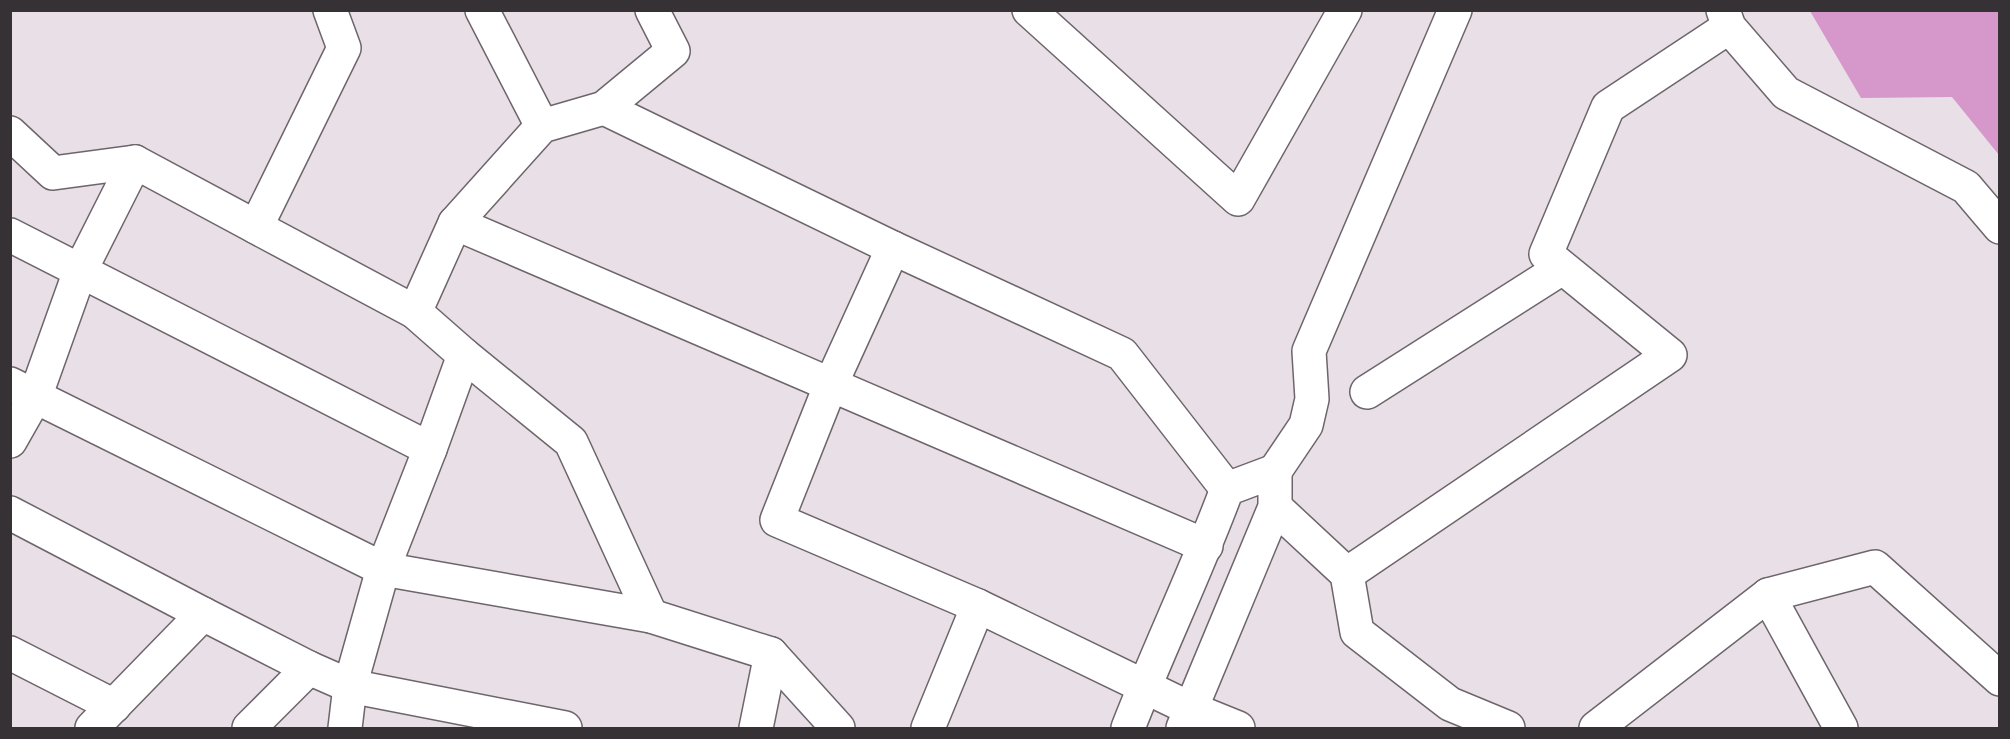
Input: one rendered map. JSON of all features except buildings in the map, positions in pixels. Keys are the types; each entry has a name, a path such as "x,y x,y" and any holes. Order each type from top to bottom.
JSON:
{"street":[{"path":"256,227 344,48 330,10"},
{"path":"482,10 542,126"},
{"path":"415,312 454,223 542,126 604,108 673,51 652,10"},
{"path":"1029,10 1238,198 1345,10"},
{"path":"1187,719 1275,507 1275,471 1306,425 1312,399 1309,351 1455,10"},
{"path":"1347,574 1670,355 1546,254 1608,106 1726,19 1786,93 1966,186 2000,227"},
{"path":"604,108 893,248 1122,354 1227,489"},
{"path":"10,133 52,173 135,162 415,312 571,442 651,616"},
{"path":"10,441 22,391 135,162"},
{"path":"454,223 1206,546"},
{"path":"10,235 430,449"},
{"path":"893,248 831,384 777,520 978,606 1144,686 1187,719 1238,729"},
{"path":"1367,392 1562,268"},
{"path":"345,729 350,686 383,569 464,355"},
{"path":"22,391 383,569 651,616 771,654 838,729"},
{"path":"1128,729 1144,686 1206,546 1227,489 1275,471"},
{"path":"1275,507 1347,574 1357,632 1449,704 1508,729"},
{"path":"10,513 202,614 350,686 565,729"},
{"path":"1596,729 1768,595 1875,567 2000,679"},
{"path":"1768,595 1841,729"},
{"path":"928,729 978,606"},
{"path":"10,653 103,717 202,614"},
{"path":"756,729 771,654"},
{"path":"249,729 309,668"}],"shaded area":[{"path":"1810,11 1999,11 1999,155 1952,97 1861,98"}]}
